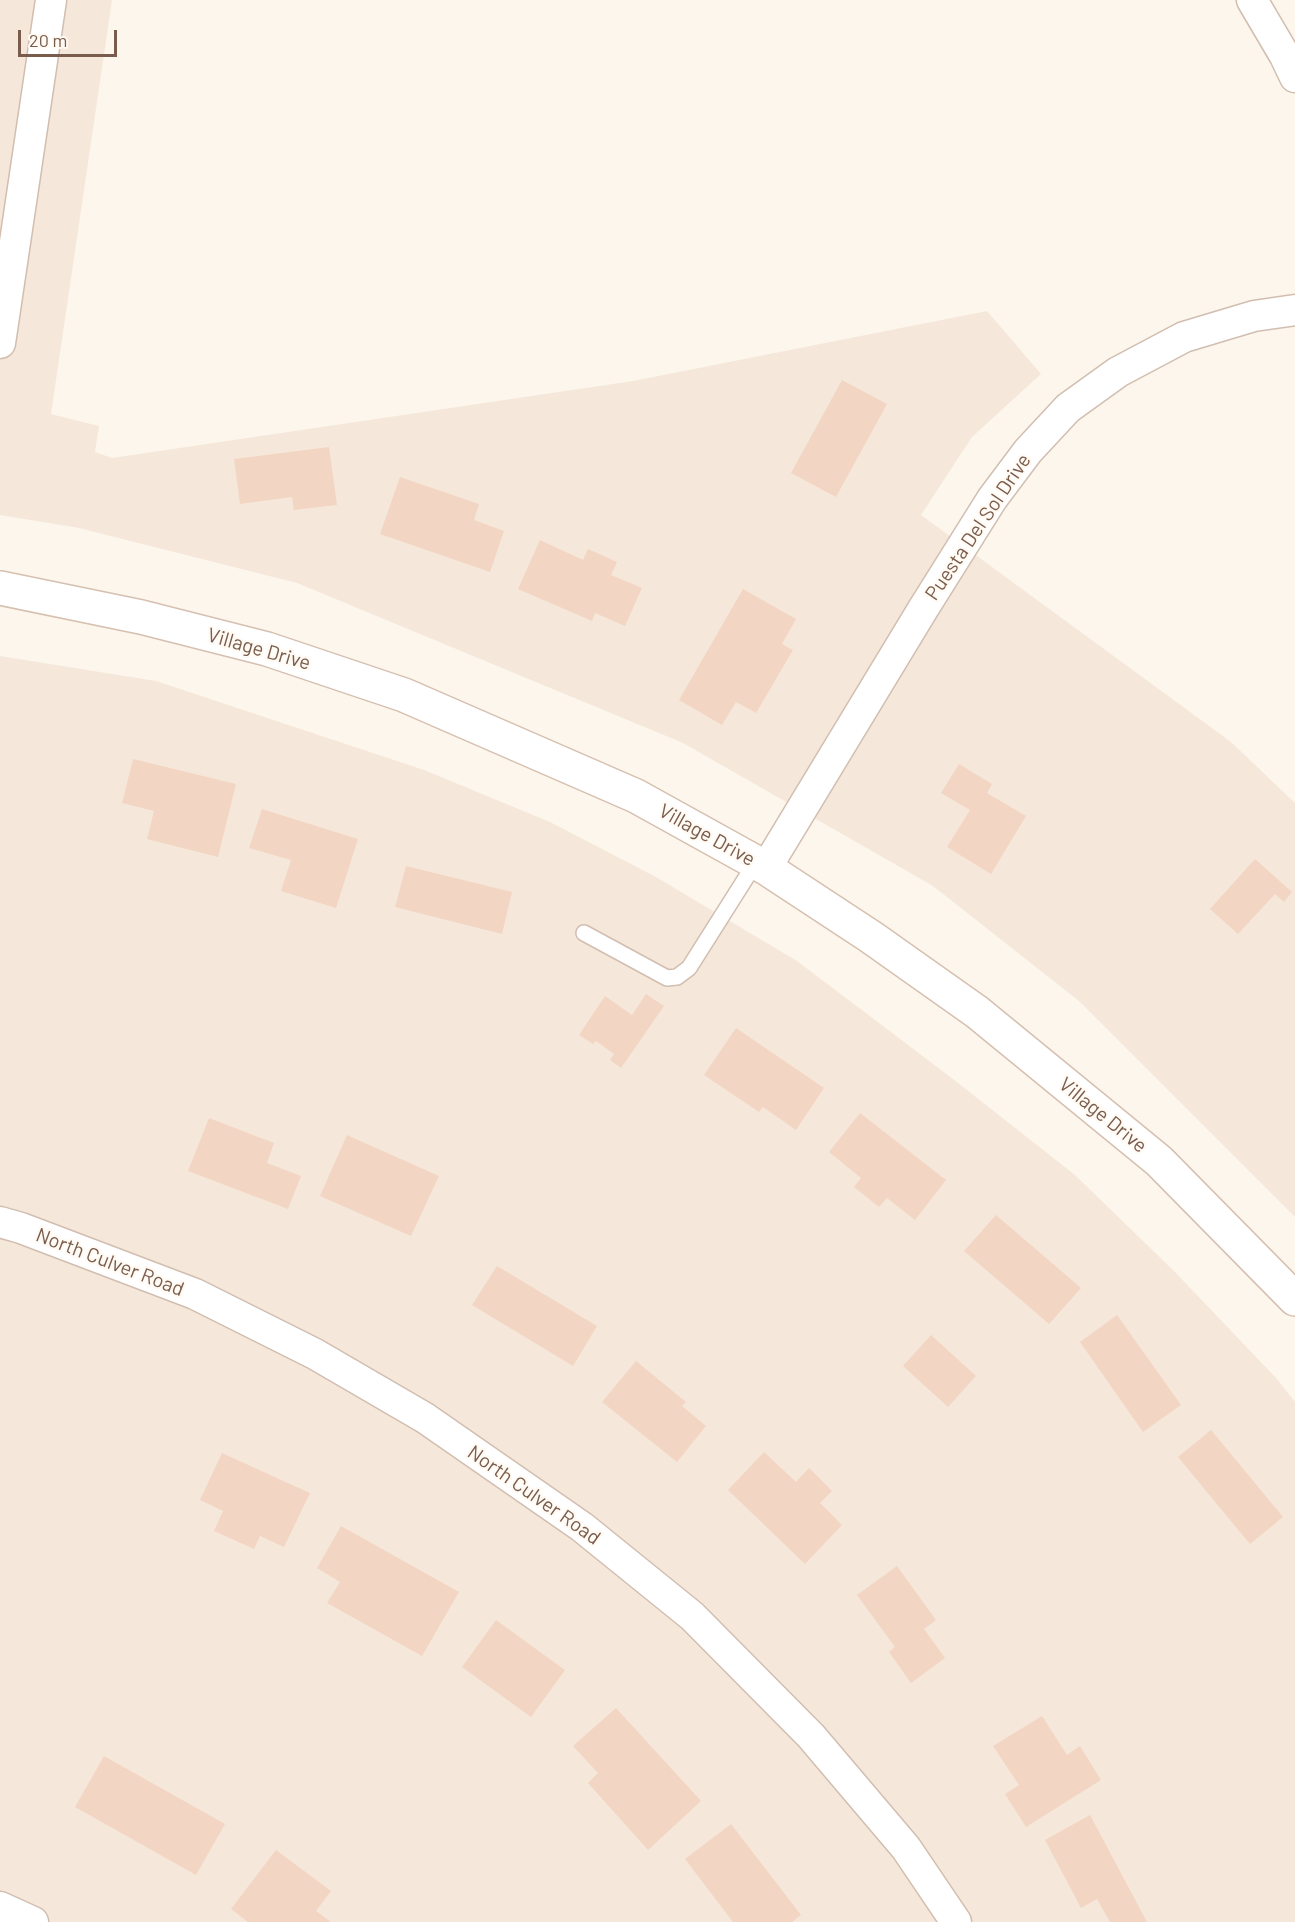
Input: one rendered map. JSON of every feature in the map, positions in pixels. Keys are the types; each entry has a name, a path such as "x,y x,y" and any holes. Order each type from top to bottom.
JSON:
{"main road":[{"name":"Village Drive","path":"0,588 141,617 255,646 404,694 636,796 761,865 871,937 977,1012 1159,1161 1295,1299"}],"street":[{"path":"0,343 51,0"},
{"path":"1252,0 1295,77"},
{"name":"Puesta Del Sol Drive","path":"761,865 992,499 1028,451 1068,408 1118,372 1184,337 1254,316 1295,310"},
{"name":"North Culver Road","path":"0,1222 195,1294 315,1354 425,1418 582,1527 692,1616 811,1736 906,1848 956,1922"},
{"path":"0,1907 33,1922"}],"lane":[{"path":"584,933 667,978 677,977 689,968 761,865"}],"shaded area":[{"path":"0,0 112,0 51,414 99,426 95,452 112,458 633,381 987,311 1041,374 972,437 921,515 1231,742 1295,803 1295,1217 1079,1001 933,886 683,743 297,583 79,528 0,515"},
{"path":"0,656 156,681 424,770 550,822 656,877 797,961 953,1079 1075,1175 1174,1271 1277,1379 1295,1402 1295,1922 0,1922"}],"building":[{"path":"842,380 887,404 836,497 791,473"},
{"path":"329,447 337,505 294,510 292,497 240,504 234,459"},
{"path":"400,477 479,504 474,520 504,531 490,572 380,534"},
{"path":"540,540 583,560 588,549 617,562 611,575 642,588 625,626 595,613 592,621 518,589"},
{"path":"743,589 796,619 782,644 793,650 756,713 736,702 722,725 679,700"},
{"path":"133,759 236,784 218,857 147,839 154,811 122,803"},
{"path":"959,764 992,784 987,793 1026,816 991,874 947,847 970,810 941,793"},
{"path":"262,809 358,839 336,908 281,891 291,860 249,848"},
{"path":"1255,859 1292,892 1284,902 1275,894 1238,934 1210,909"},
{"path":"406,866 512,892 502,934 395,907"},
{"path":"646,994 664,1006 621,1068 610,1060 614,1054 596,1041 593,1044 579,1035 605,996 632,1015"},
{"path":"736,1028 824,1088 796,1130 763,1107 759,1112 704,1075"},
{"path":"860,1113 946,1180 915,1220 887,1198 879,1207 854,1187 861,1178 829,1152"},
{"path":"209,1118 274,1143 267,1163 301,1176 288,1209 188,1171"},
{"path":"347,1135 439,1176 411,1236 320,1196"},
{"path":"996,1215 1081,1288 1049,1324 964,1251"},
{"path":"497,1266 597,1326 573,1366 472,1305"},
{"path":"1117,1315 1181,1405 1143,1432 1080,1342"},
{"path":"931,1335 976,1376 948,1407 903,1366"},
{"path":"636,1361 686,1402 682,1406 706,1426 677,1462 602,1402"},
{"path":"1211,1430 1283,1517 1250,1544 1178,1457"},
{"path":"764,1452 796,1482 809,1468 832,1491 820,1503 842,1525 805,1564 728,1490"},
{"path":"222,1453 310,1493 284,1547 260,1536 254,1549 214,1531 223,1511 200,1500"},
{"path":"341,1526 459,1592 422,1656 327,1603 340,1582 317,1568"},
{"path":"897,1566 936,1620 924,1629 945,1658 911,1683 889,1652 895,1647 857,1595"},
{"path":"496,1620 565,1670 531,1717 462,1667"},
{"path":"616,1708 701,1801 648,1850 588,1783 598,1773 573,1746"},
{"path":"1042,1716 1067,1755 1080,1746 1101,1780 1026,1827 1005,1794 1019,1785 993,1746"},
{"path":"104,1756 225,1824 196,1875 75,1807"},
{"path":"1090,1815 1147,1922 1110,1922 1097,1899 1081,1908 1045,1840"},
{"path":"731,1824 801,1915 792,1922 733,1922 685,1859"},
{"path":"276,1850 331,1891 316,1911 331,1922 248,1922 231,1909"}]}
